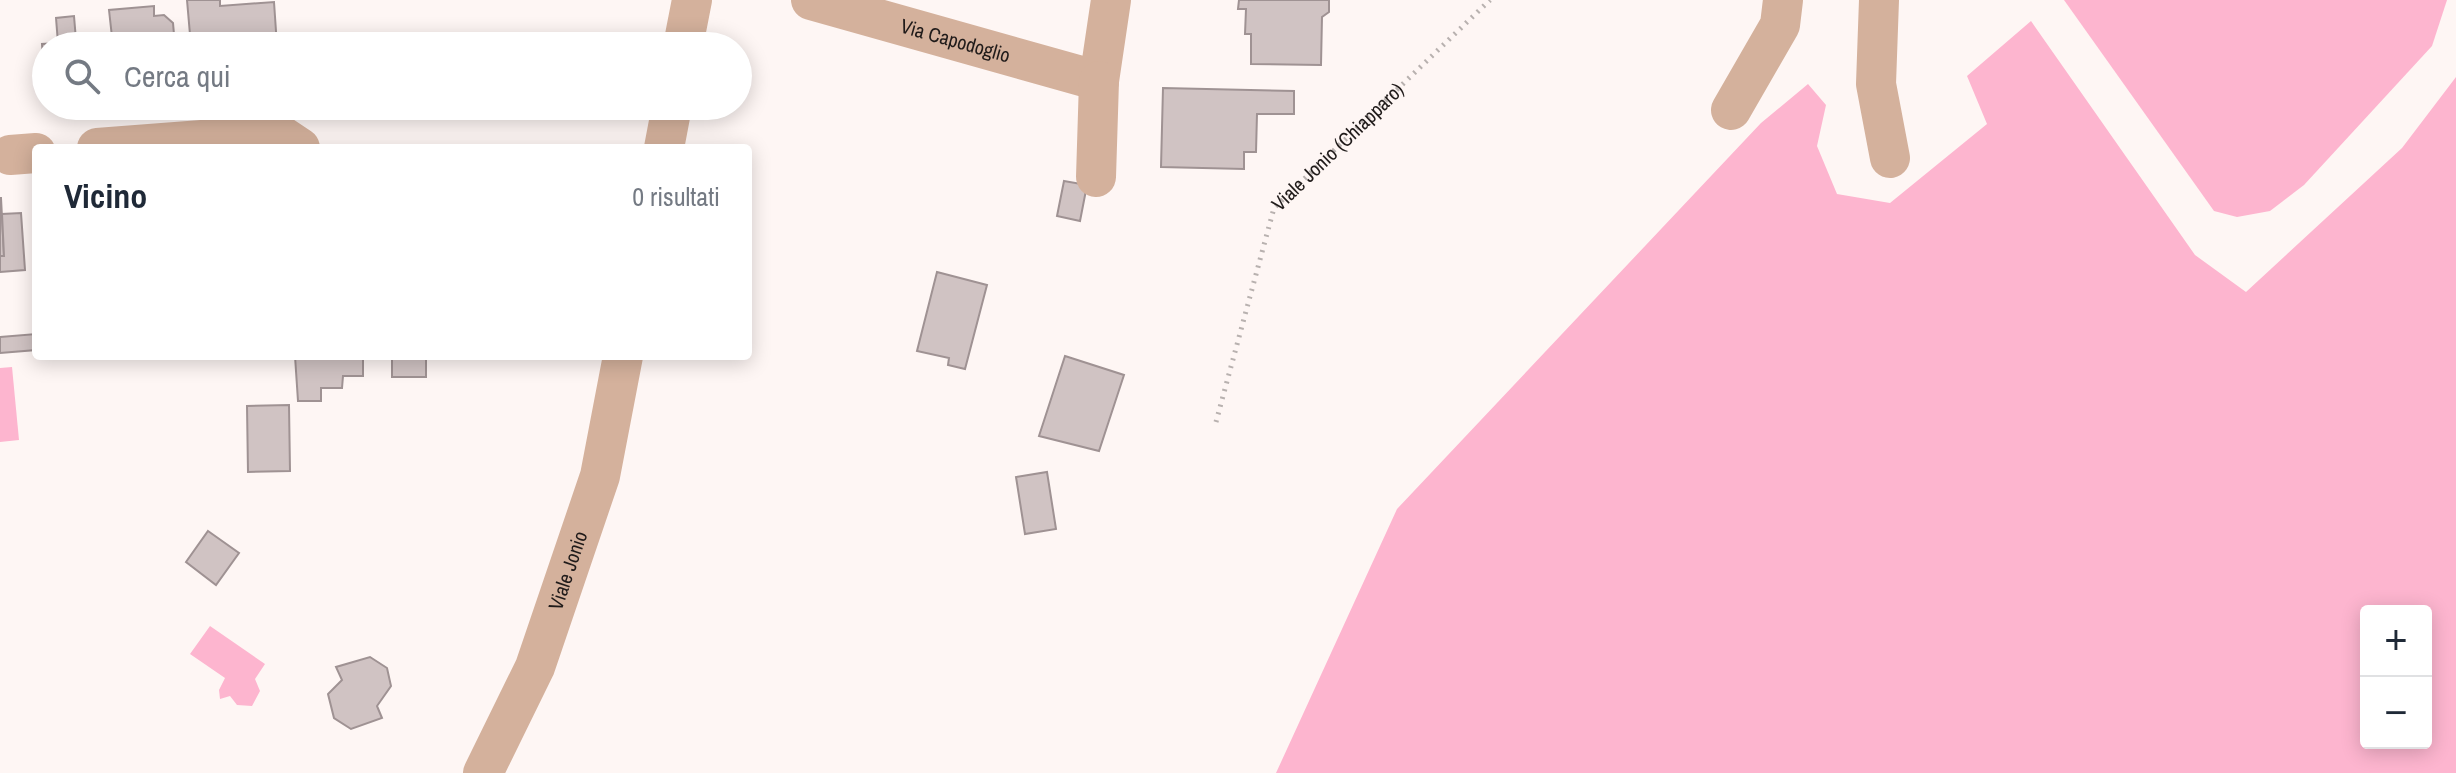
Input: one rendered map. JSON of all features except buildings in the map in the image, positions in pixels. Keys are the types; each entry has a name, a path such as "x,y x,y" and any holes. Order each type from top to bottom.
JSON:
{"street":[{"path":"686,32 692,0"},
{"name":"Via Capodoglio","path":"811,0 1099,81"},
{"path":"1096,177 1099,81 1111,0"},
{"path":"1731,110 1780,25 1783,0"},
{"path":"1879,0 1876,84 1890,158"},
{"path":"665,144 669,120"},
{"path":"149,144 279,134 294,144"},
{"name":"Viale Jonio","path":"483,773 535,667 600,476 622,360"}],"path":[{"name":"Viale Jonio (Chiapparo)","path":"1216,422 1274,208 1490,0"}],"shaded area":[{"path":"2064,0 2447,0 2432,46 2304,185 2270,211 2237,217 2214,211"},
{"path":"2031,21 2195,255 2246,292 2402,148 2456,77 2456,773 1276,773 1397,509 1761,123 1808,84 1826,105 1817,146 1837,194 1890,203 1987,124 1967,76"},
{"path":"12,367 19,440 0,442 0,368"},
{"path":"210,626 265,664 255,679 260,691 252,706 237,705 230,696 220,699 219,690 225,678 190,654"}]}
